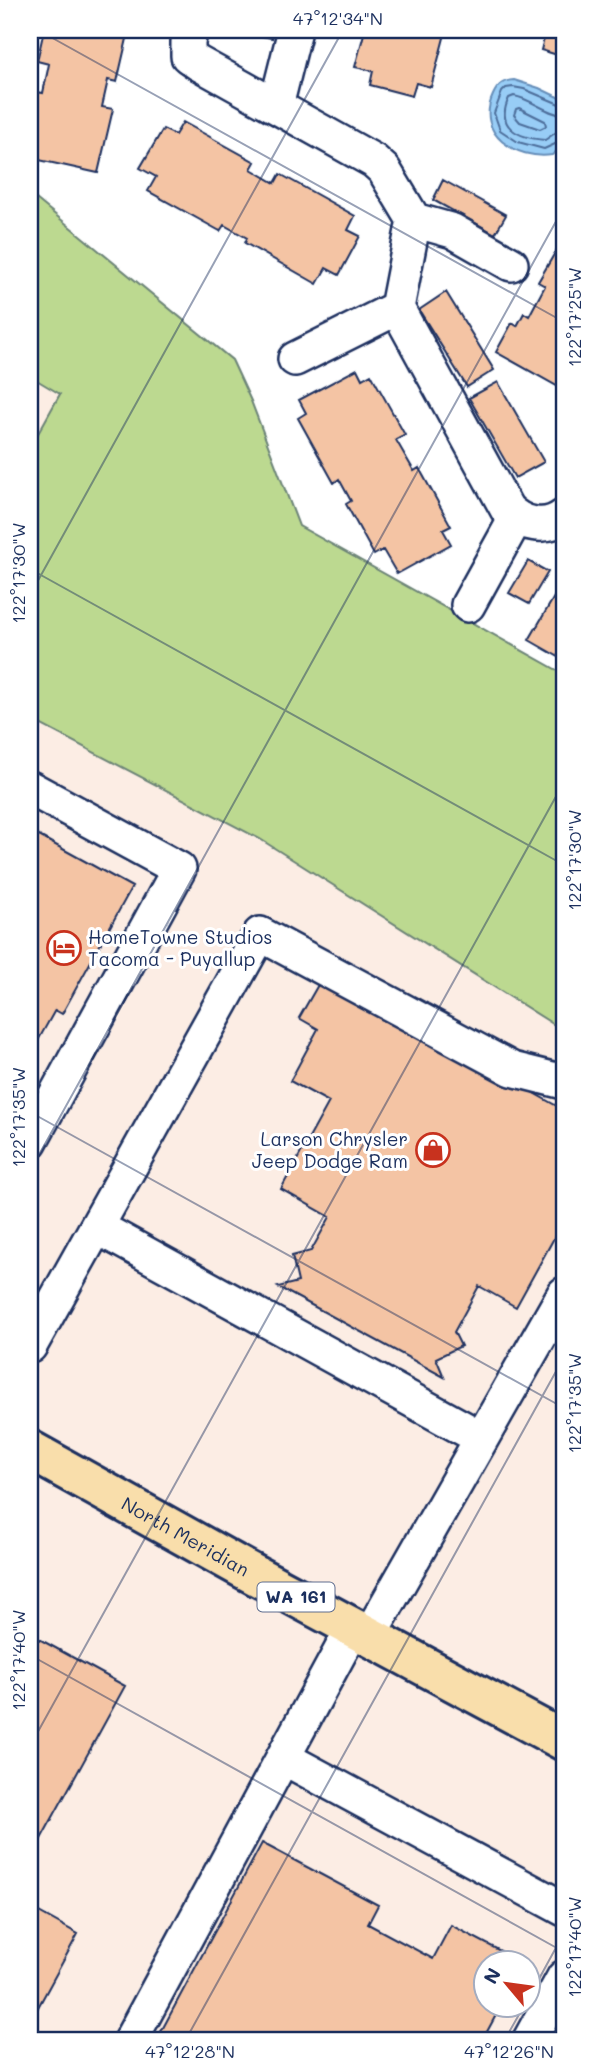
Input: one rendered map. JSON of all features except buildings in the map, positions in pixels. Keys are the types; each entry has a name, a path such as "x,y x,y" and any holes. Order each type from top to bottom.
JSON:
{"main road":[{"name":"North Meridian","path":"30,1450 564,1741"}],"lane":[{"path":"191,30 188,55 198,63 374,161 384,170 414,220 397,308 507,509 516,518 532,524 551,523 564,516"},
{"path":"276,106 295,30"},
{"path":"414,220 453,231 511,264"},
{"path":"295,359 397,308"},
{"path":"468,605 516,518"},
{"path":"30,788 179,869 30,1142"},
{"path":"30,1346 260,934 512,1069 564,1082"},
{"path":"97,1227 481,1438"},
{"path":"130,2041 284,1758 481,1438 564,1294"},
{"path":"284,1758 564,1909"},
{"path":"529,2041 564,1977"}],"shaded area":[{"path":"30,376 60,393 30,448"},
{"path":"30,719 260,839 564,1031 564,2041 30,2041"}],"green space":[{"path":"30,194 232,360 251,401 299,526 564,674 564,1031 260,839 30,719 30,448 60,394 30,376"}],"water":[{"path":"514,80 564,100 564,145 552,155 525,153 502,142 494,132 489,109 493,95 501,84"}],"place":[{"name":"HomeTowne Studios Tacoma - Puyallup","path":"64,948"},
{"name":"Larson Chrysler Jeep Dodge Ram","path":"433,1150"}]}
